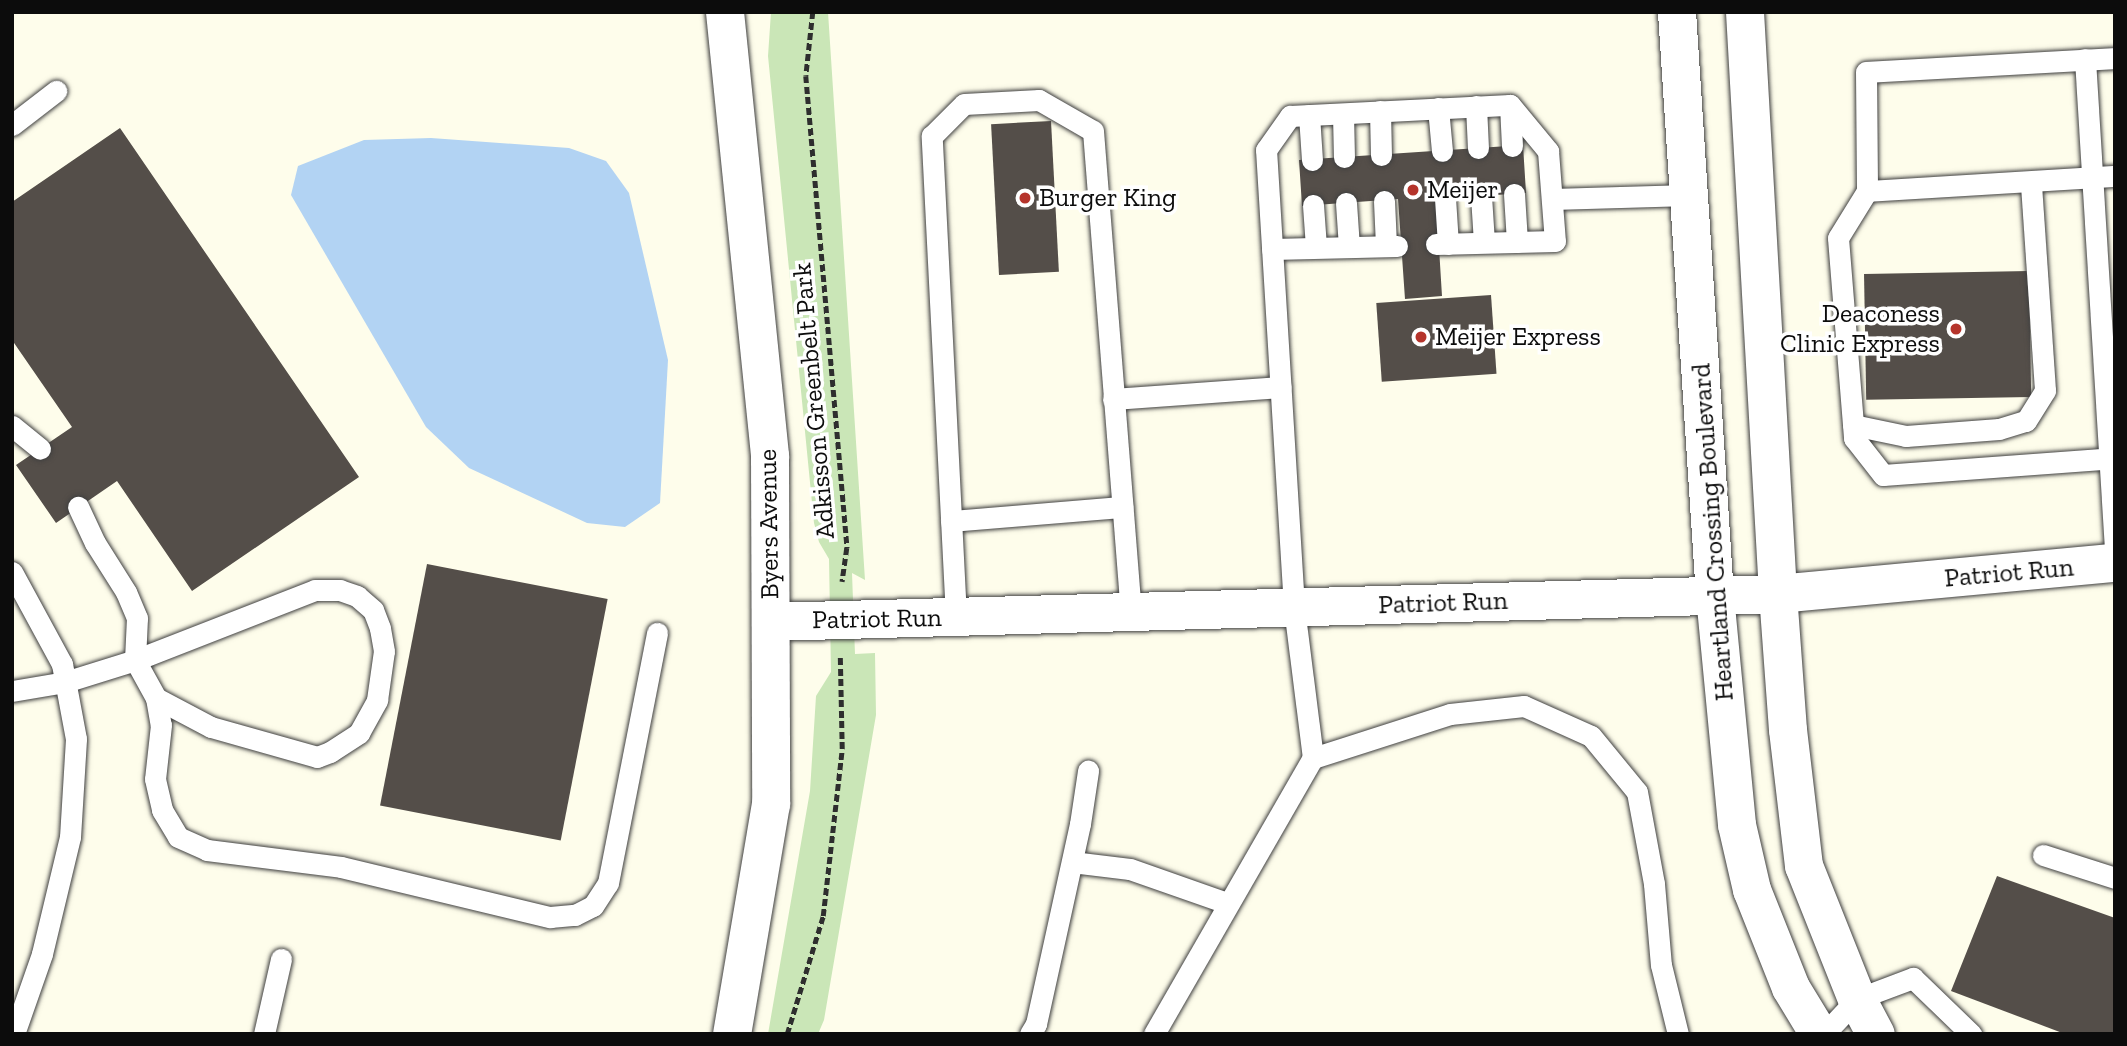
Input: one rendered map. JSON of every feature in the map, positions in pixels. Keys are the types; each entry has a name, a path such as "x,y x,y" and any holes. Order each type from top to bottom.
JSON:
{"street":[{"name":"Byers Avenue","path":"725,12 770,456 771,804 732,1034"},
{"name":"Heartland Crossing Boulevard","path":"1676,12 1715,596 1737,825 1752,890 1791,988 1822,1034"},
{"path":"1745,12 1778,594 1788,730 1804,866 1857,999 1876,1034"},
{"name":"Patriot Run","path":"771,622 1778,594 2115,563"}],"lane":[{"path":"2111,458 1883,475 1854,438 1838,238 1867,191 1866,72 2115,58"},
{"path":"2085,59 2115,547"},
{"path":"12,125 56,91"},
{"path":"956,617 932,136 964,104 1039,100 1093,131 1131,612"},
{"path":"1154,1034 1227,903 1313,758 1294,607 1266,150 1290,116 1510,105"},
{"path":"1510,105 1512,146"},
{"path":"1445,198 1442,244 1555,241 1549,151 1510,105"},
{"path":"1476,106 1478,148"},
{"path":"1438,108 1442,151"},
{"path":"1380,111 1381,155"},
{"path":"1343,114 1344,157"},
{"path":"1309,115 1312,160"},
{"path":"1867,191 2115,176"},
{"path":"1853,425 1906,436 1999,429 2026,421 2045,390 2031,182"},
{"path":"1514,194 1517,242"},
{"path":"1552,200 1689,195"},
{"path":"1481,196 1484,243"},
{"path":"1272,249 1392,246 1384,201"},
{"path":"1346,203 1349,247"},
{"path":"1313,205 1316,247"},
{"path":"1113,399 1281,387"},
{"path":"12,426 40,449"},
{"path":"78,507 94,543 127,592 137,618 135,660 156,698 161,725 155,779 162,810 178,837 207,850 341,867 550,918 575,915 593,906 608,883 657,633"},
{"path":"951,521 1122,507"},
{"path":"12,572 62,664 76,739 70,837 42,954 14,1034"},
{"path":"12,691 65,682 135,660 315,590 340,590 357,596 373,610 380,628 384,650 377,700 372,715 359,733 345,744 317,757 211,727 156,698"},
{"path":"1313,758 1450,714 1524,706 1591,736 1637,792 1654,884 1661,965 1678,1034"},
{"path":"1030,1034 1036,1024 1072,862 1088,771"},
{"path":"2043,855 2115,878"},
{"path":"1072,862 1130,869 1227,903"},
{"path":"267,1033 281,959"},
{"path":"1822,1034 1857,999 1913,978 1971,1034"}],"path":[{"name":"Adkisson Greenbelt Park","path":"787,1034 822,916 842,749 841,620 843,562 847,548 806,76 813,12"}],"green space":[{"path":"771,12 828,12 865,580 852,573 855,654 875,653 876,715 824,1020 818,1034 768,1034 810,791 816,696 831,672 829,559 819,542 814,523 768,56"}],"water":[{"path":"431,138 569,148 606,161 629,193 668,360 660,503 625,527 587,523 469,468 426,427 291,195 298,166 364,140"}],"building":[{"name":"Burger King","path":"1051,121 1059,272 999,275 991,124"},
{"path":"120,128 359,477 192,591 117,481 56,523 16,465 72,427 12,340 12,202"},
{"path":"1523,145 1526,193 1436,199 1442,296 1405,299 1398,199 1302,206 1299,160"},
{"path":"2029,271 2031,397 1866,400 1864,274"},
{"path":"1491,295 1497,374 1382,382 1376,303"},
{"path":"427,564 608,599 561,841 380,805"},
{"path":"1997,876 2115,918 2115,1034 2065,1034 1951,991"}],"place":[{"name":"Meijer","path":"1413,190"},
{"name":"Burger King","path":"1025,198"},
{"name":"Deaconess Clinic Express","path":"1956,329"},
{"name":"Meijer Express","path":"1421,337"}]}
